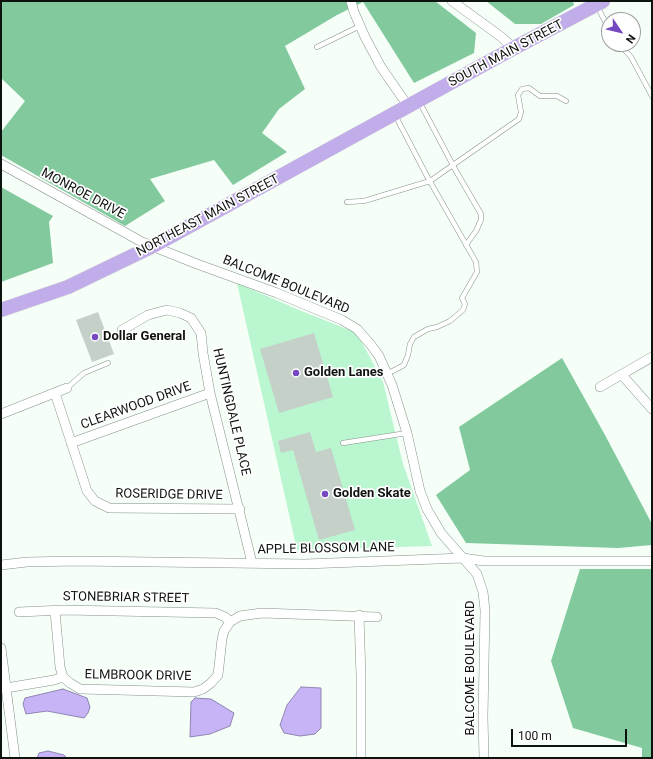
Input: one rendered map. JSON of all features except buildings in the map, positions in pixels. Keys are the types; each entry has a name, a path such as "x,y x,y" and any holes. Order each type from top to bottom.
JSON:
{"main road":[{"name":"SOUTH MAIN STREET","path":"414,103 600,2"},
{"name":"NORTHEAST MAIN STREET","path":"1,310 68,287 153,246 414,103"}],"street":[{"path":"351,1 360,26 382,67 414,103"},
{"path":"452,1 514,48"},
{"name":"MONROE DRIVE","path":"1,164 142,242 153,246"},
{"name":"BALCOME BOULEVARD","path":"153,246 342,320 357,329 371,345 387,374 407,433 420,491 427,509 441,533 477,574 482,586 485,600 484,758"},
{"name":"HUNTINGDALE PLACE","path":"122,330 148,316 168,310 191,318 201,333 210,393 240,509 252,563"},
{"path":"600,387 652,358"},
{"path":"622,375 652,409"},
{"path":"1,414 67,388"},
{"name":"ROSERIDGE DRIVE","path":"55,393 87,491 95,501 109,508 240,509"},
{"name":"CLEARWOOD DRIVE","path":"71,443 210,393"},
{"name":"APPLE BLOSSOM LANE","path":"1,565 27,562 77,560 305,564 464,558 484,561 652,561"},
{"path":"6,688 48,682 63,677 60,667 55,610"},
{"name":"STONEBRIAR STREET","path":"19,612 64,610 216,613 225,617 230,622"},
{"path":"230,622 240,616 262,613 377,616"},
{"path":"359,615 361,758"},
{"name":"ELMBROOK DRIVE","path":"63,677 80,689 194,692 203,689 218,675 222,639 224,631 230,622"},
{"path":"1,648 15,758"}],"lane":[{"path":"600,2 603,12"},
{"path":"317,47 360,26"},
{"path":"626,52 631,57 652,96"},
{"path":"348,202 364,201 430,181 519,119 521,112 518,95 522,89 529,88 540,96 557,96 566,101"},
{"path":"414,103 481,214 481,220 476,231 466,245"},
{"path":"387,374 404,365 410,344 414,337 428,329 450,322 463,310 465,304 462,298 477,272 476,262 394,114"},
{"path":"67,388 84,373 108,363"},
{"path":"343,443 407,433"}],"green space":[{"path":"1,1 435,1 476,33 474,53 414,83 363,2 337,15 285,46 305,89 279,109 262,133 287,152 233,185 214,160 150,179 165,201 125,226 1,155 1,132 25,101 1,78"},
{"path":"486,1 573,1 574,5 541,24 515,24"},
{"path":"1,187 53,216 49,222 53,263 1,282"},
{"path":"237,283 357,333 383,382 403,464 432,546 297,550"},
{"path":"562,358 652,524 652,545 618,548 466,543 436,495 470,470 459,427"},
{"path":"580,569 652,569 652,758 642,758 642,748 573,728 551,661"}],"shaded area":[{"path":"301,687 321,688 321,728 315,734 300,736 284,733 280,725 287,705"},
{"path":"63,689 87,698 90,707 84,718 47,711 26,714 23,704 25,698"},
{"path":"195,698 211,699 234,713 230,726 210,734 190,737 191,702"},
{"path":"48,751 64,755 67,758 37,758 39,753"}],"place":[{"name":"Dollar General","path":"95,337"},
{"name":"Golden Lanes","path":"296,373"},
{"name":"Golden Skate","path":"325,494"}]}
